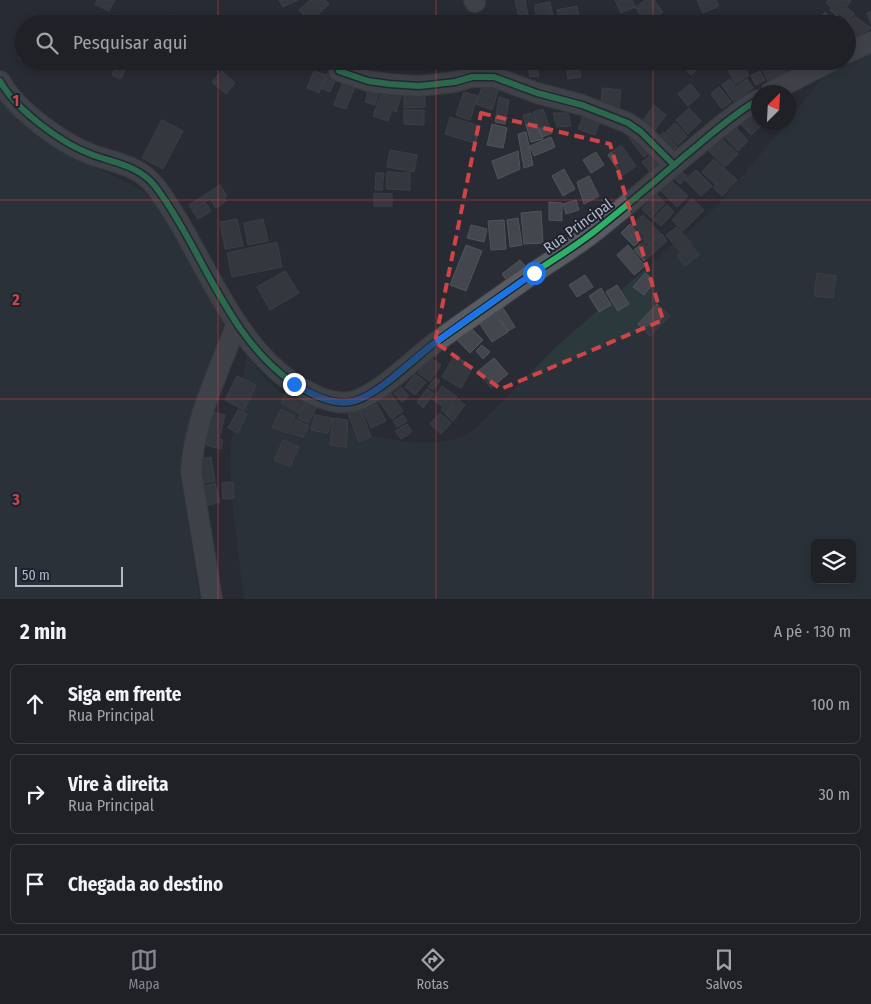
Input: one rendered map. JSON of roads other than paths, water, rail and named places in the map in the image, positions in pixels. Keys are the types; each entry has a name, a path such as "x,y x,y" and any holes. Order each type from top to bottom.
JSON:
{"street":[{"path":"856,49 871,42"},
{"path":"785,85 814,70"},
{"path":"339,71 368,81 420,86 472,77 494,77 537,93 582,105 628,123 641,132 674,165"},
{"name":"Rua Principal","path":"0,81 15,103 77,149 129,166 144,175 168,206 237,323 267,360 294,384 332,401 346,402 354,401 374,391 430,347 594,232 638,197 719,127 751,105"},
{"path":"212,599 191,471 192,454 209,395 237,323"}]}
